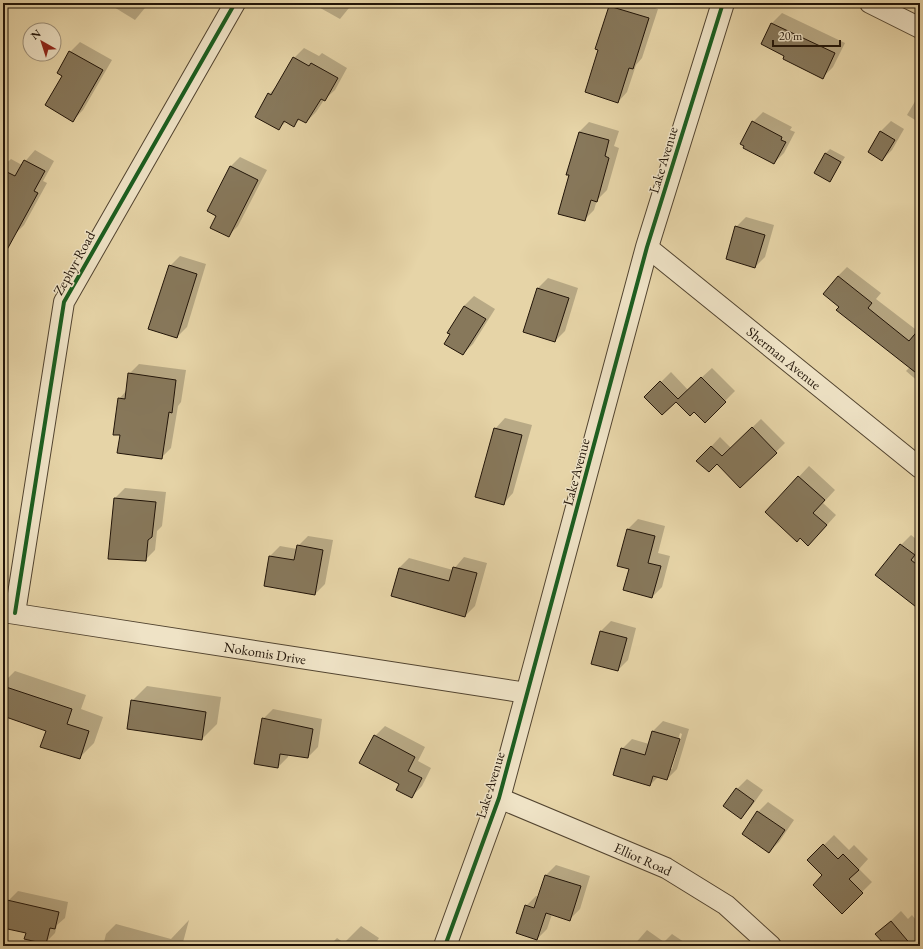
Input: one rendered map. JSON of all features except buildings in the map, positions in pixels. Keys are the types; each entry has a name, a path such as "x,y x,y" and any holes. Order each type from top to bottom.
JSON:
{"street":[{"name":"Zephyr Road","path":"9,613 64,302 235,3"},
{"name":"Lake Avenue","path":"445,946 499,798 647,247 723,3"},
{"path":"870,3 920,28"},
{"name":"Sherman Avenue","path":"647,247 920,468"},
{"name":"Nokomis Drive","path":"9,613 527,694"},
{"name":"Elliot Road","path":"499,798 666,868 726,905 771,946"}],"cycle path":[{"path":"15,613 64,302 235,3"},
{"path":"445,946 499,798 647,247 723,3"}]}
